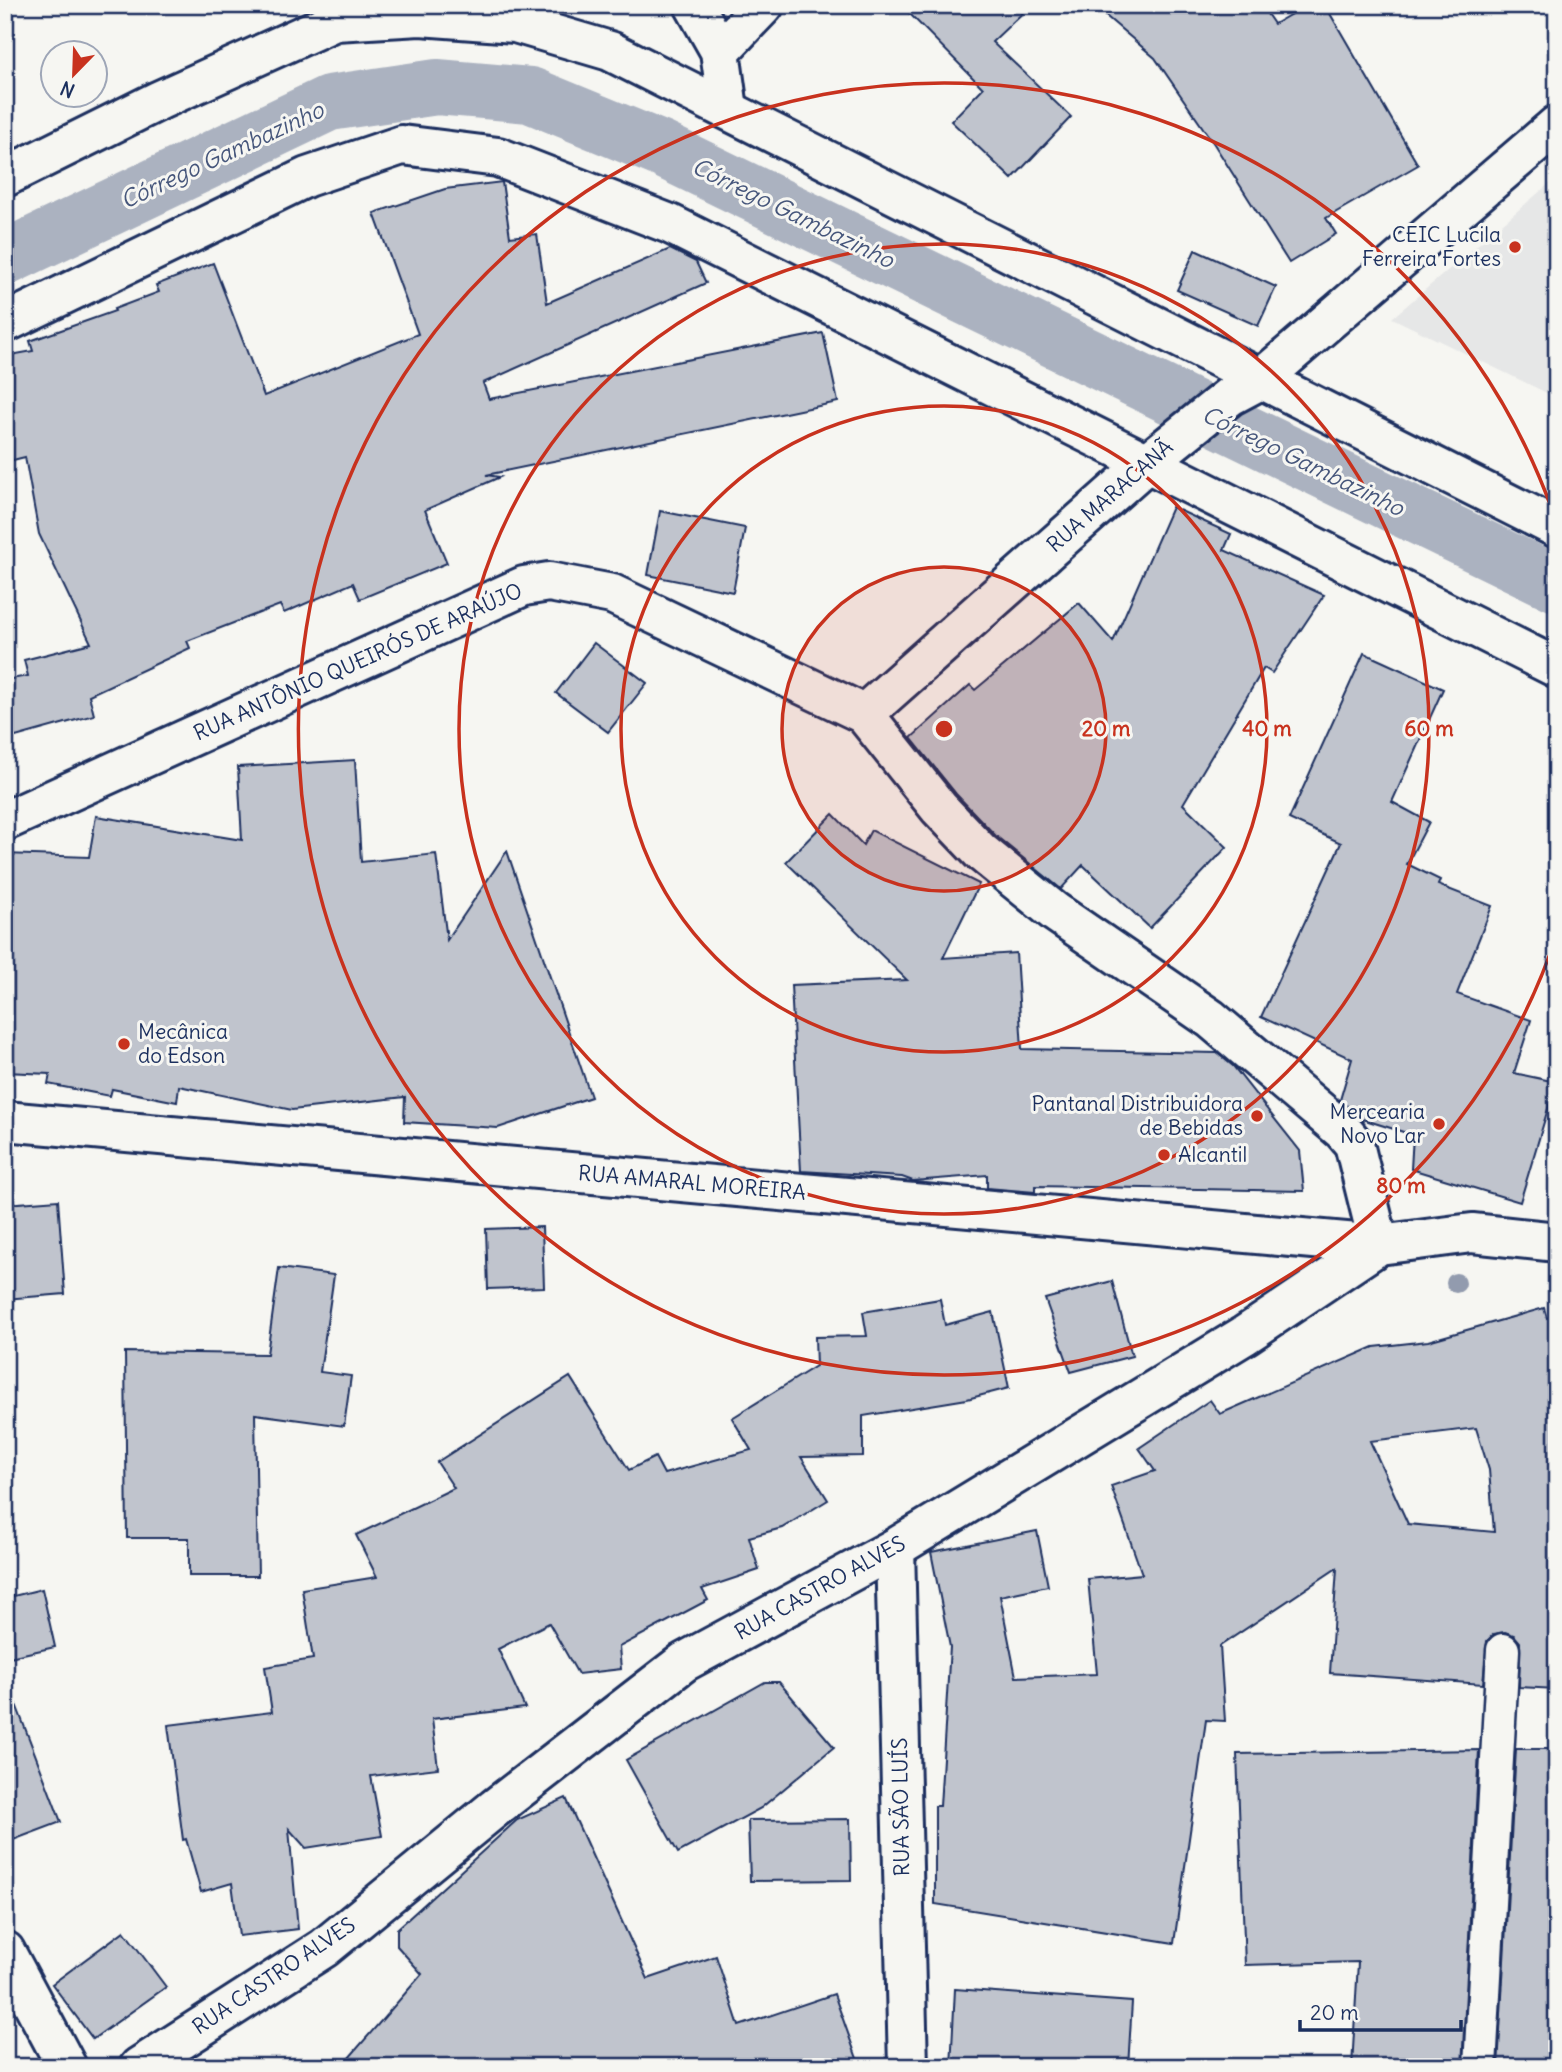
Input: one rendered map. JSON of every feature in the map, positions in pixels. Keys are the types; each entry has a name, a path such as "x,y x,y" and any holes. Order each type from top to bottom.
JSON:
{"street":[{"path":"694,5 720,51 728,109"},
{"path":"720,51 764,5"},
{"path":"5,177 160,100 335,21 420,16 515,23 610,51 728,109 1245,388 1557,528"},
{"name":"RUA MARACANÃ","path":"864,715 1148,462 1245,388 1557,125"},
{"path":"5,323 318,173 402,145 498,157 670,224 1557,668"},
{"name":"RUA ANTÔNIO QUEIRÓS DE ARAÚJO","path":"5,821 524,586 549,582 612,594 864,715 939,808 981,852 1055,912 1211,1019 1343,1131 1354,1144 1379,1245"},
{"name":"RUA AMARAL MOREIRA","path":"5,1121 1379,1245"},
{"name":"RUA CASTRO ALVES","path":"139,2067 324,1948 495,1808 684,1662 895,1548 1245,1335 1379,1245 1472,1233 1557,1242"},
{"name":"RUA SÃO LUÍS","path":"895,1548 908,2067"},
{"path":"5,1951 67,2067"}],"lane":[{"path":"1480,2067 1503,1650"}],"shaded area":[{"name":"CEIC Lucila Ferreira Fortes","path":"1557,177 1557,398 1392,318"}],"building":[{"path":"901,5 1031,5 992,42 1071,117 1012,179 951,121 983,88"},
{"path":"1093,5 1261,5 1274,24 1307,5 1325,5 1418,165 1326,218 1336,234 1289,263 1214,144 1155,58"},
{"path":"502,182 510,237 537,234 547,303 670,249 696,262 706,283 483,383 489,399 823,333 838,402 486,475 500,477 425,510 447,563 360,599 353,583 284,613 280,605 187,641 190,648 89,695 94,715 5,740 5,680 28,676 24,660 91,643 39,534 25,457 5,462 5,356 33,351 30,341 115,311 114,309 159,292 156,285 213,263 264,396 418,334 374,213 445,189"},
{"path":"1195,250 1276,287 1258,326 1177,290"},
{"path":"1172,507 1231,534 1224,550 1324,595 1272,673 1264,668 1183,804 1227,847 1150,928 1083,865 1061,889 996,836 956,794 911,738 970,685 975,690 1079,603 1113,642"},
{"path":"660,511 745,528 733,592 648,575"},
{"path":"594,643 647,683 608,732 556,693"},
{"path":"1364,653 1443,689 1392,802 1429,822 1407,864 1440,880 1438,885 1492,906 1457,994 1531,1020 1514,1073 1556,1082 1520,1202 1411,1169 1413,1135 1362,1119 1340,1100 1352,1059 1261,1017 1341,843 1289,819"},
{"path":"355,760 361,862 436,854 447,940 507,851 591,1097 498,1128 404,1122 405,1097 292,1110 179,1086 177,1102 112,1089 110,1096 48,1084 50,1074 5,1072 5,854 89,857 96,816 242,840 238,767"},
{"path":"833,814 863,845 871,830 979,884 943,958 1016,953 1022,1049 1217,1053 1233,1066 1300,1151 1304,1191 1035,1186 1035,1192 987,1188 987,1175 913,1181 902,1177 801,1171 791,985 907,980 786,862"},
{"path":"58,1200 65,1294 5,1299 5,1204"},
{"path":"542,1227 544,1287 488,1289 486,1229"},
{"path":"279,1268 334,1275 320,1372 351,1376 344,1426 255,1414 258,1576 189,1576 189,1538 127,1538 125,1352 267,1354"},
{"path":"1112,1281 1132,1356 1071,1372 1045,1299"},
{"path":"940,1299 945,1325 993,1312 1009,1388 967,1399 863,1416 863,1456 801,1457 828,1500 782,1528 749,1537 759,1570 702,1589 708,1600 619,1647 621,1669 578,1674 549,1623 498,1649 525,1708 432,1719 438,1768 371,1776 382,1836 306,1848 289,1829 298,1929 239,1936 232,1883 201,1892 186,1839 183,1840 168,1725 272,1712 265,1667 313,1659 302,1589 377,1577 356,1535 454,1488 437,1462 570,1377 629,1470 655,1457 664,1474 751,1450 732,1418 816,1366 815,1337 867,1336 863,1312"},
{"path":"1544,1308 1547,1318 1557,1315 1557,1689 1519,1687 1520,1642 1514,1635 1505,1632 1494,1634 1487,1641 1483,1684 1330,1673 1337,1568 1220,1646 1225,1721 1206,1720 1174,1943 935,1904 935,1806 940,1806 950,1647 931,1552 1037,1531 1048,1586 1000,1596 1016,1677 1097,1674 1088,1579 1142,1574 1111,1486 1155,1471 1139,1448 1210,1400 1220,1414 1374,1347 1428,1341","holes":["1476,1428 1489,1470 1494,1532 1408,1524 1370,1441"]},
{"path":"42,1589 55,1647 5,1658 5,1598"},
{"path":"765,1682 779,1682 834,1747 761,1808 678,1853 626,1760"},
{"path":"9,1686 61,1822 5,1843 5,1687"},
{"path":"1516,1749 1557,1749 1557,2067 1498,2067"},
{"path":"1479,1750 1462,2067 1352,2067 1358,1962 1245,1965 1237,1754"},
{"path":"566,1798 648,1979 716,1956 739,2026 834,1994 860,2067 341,2067 422,1974 397,1946 397,1929 517,1820"},
{"path":"850,1819 851,1880 750,1881 748,1820"},
{"path":"124,1931 166,1987 93,2039 52,1984"},
{"path":"955,1989 1132,2002 1128,2067 951,2067"}],"waterway":[{"name":"Córrego Gambazinho","path":"5,258 329,103 437,87 530,95 661,149 1557,584"}],"place":[{"name":"CEIC Lucila Ferreira Fortes","path":"1515,247"},
{"name":"Mecânica do Edson","path":"124,1044"},
{"name":"Pantanal Distribuidora de Bebidas","path":"1257,1116"},
{"name":"Mercearia Novo Lar","path":"1439,1124"},
{"name":"Alcantil","path":"1164,1155"}]}
